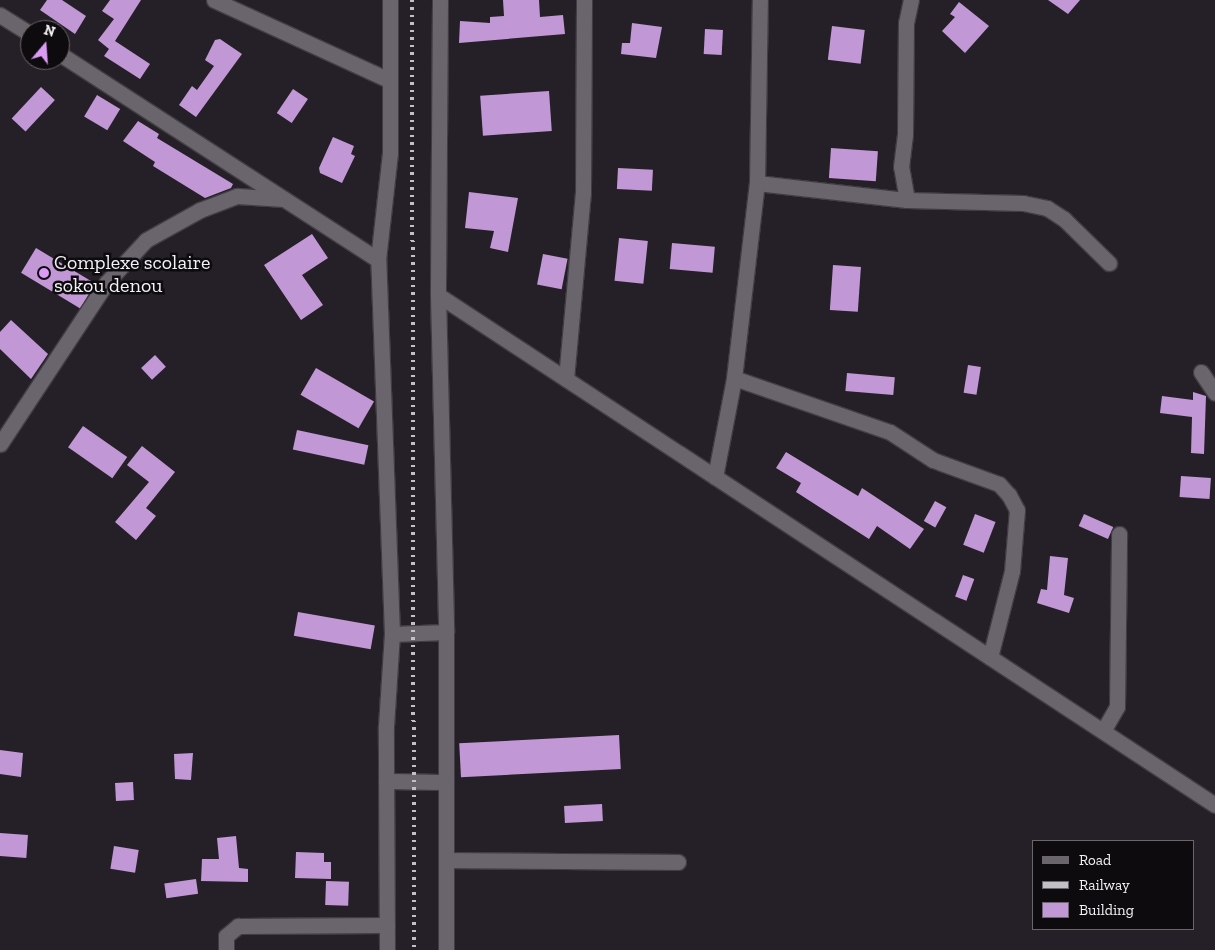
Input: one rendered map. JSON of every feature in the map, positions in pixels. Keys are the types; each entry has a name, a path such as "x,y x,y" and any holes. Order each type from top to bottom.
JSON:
{"street":[{"path":"214,0 388,80"},
{"path":"387,950 386,781 392,634 378,260 390,153 388,80 390,0"},
{"path":"440,0 438,295 446,632 446,950"},
{"path":"566,379 583,193 584,0"},
{"path":"715,477 734,378 757,183 760,0"},
{"path":"907,200 900,167 905,135 906,23 911,0"},
{"path":"0,15 20,28"},
{"path":"70,60 378,260"},
{"path":"757,183 907,200 1023,203 1047,208 1064,219 1109,263"},
{"path":"0,444 107,282 146,240 200,210 237,196 284,198"},
{"path":"438,295 1215,805"},
{"path":"1201,372 1215,393"},
{"path":"734,378 890,432 933,460 999,484 1009,495 1017,510 1012,570 990,657"},
{"path":"1103,731 1117,708 1120,534"},
{"path":"392,634 446,632"},
{"path":"386,781 445,782"},
{"path":"447,860 678,862"},
{"path":"226,950 226,936 238,926 387,926"}],"building":[{"path":"47,0 62,0 86,16 75,34 70,31 70,20 55,20 40,10"},
{"path":"110,0 141,0 115,41 150,64 140,79 104,56 109,49 98,40 114,19 102,11"},
{"path":"503,0 539,0 540,17 563,15 565,34 459,43 460,21 490,23 490,17 504,16"},
{"path":"1048,0 1080,0 1068,14"},
{"path":"959,2 989,26 965,53 942,31 955,17 950,14"},
{"path":"632,23 662,27 656,58 621,54 622,43 630,43"},
{"path":"832,26 865,30 861,64 828,60"},
{"path":"705,29 723,30 722,55 704,54"},
{"path":"220,39 242,54 196,117 179,105 192,86 197,90 214,66 205,60 215,40"},
{"path":"41,87 55,100 26,131 12,118"},
{"path":"293,89 308,99 292,123 277,113"},
{"path":"549,91 552,131 483,136 480,96"},
{"path":"97,95 120,109 107,130 84,116"},
{"path":"138,121 159,134 157,138 233,184 231,188 205,198 153,166 155,162 123,141"},
{"path":"333,137 354,146 351,154 355,156 342,183 320,173 319,168"},
{"path":"831,148 878,151 876,181 829,178"},
{"path":"618,168 653,170 652,191 617,189"},
{"path":"469,192 518,198 508,252 490,248 494,231 465,228"},
{"path":"312,234 328,258 302,275 323,305 301,320 264,265"},
{"path":"619,238 648,241 643,284 615,281"},
{"path":"672,243 715,247 713,273 670,269"},
{"path":"36,248 95,284 80,308 21,273"},
{"path":"543,254 568,259 562,289 537,284"},
{"path":"833,265 861,267 858,312 830,310"},
{"path":"11,320 48,354 31,379 0,349 0,332"},
{"path":"155,355 166,367 152,380 141,368"},
{"path":"968,365 981,367 976,395 964,393"},
{"path":"316,368 374,402 359,428 300,395"},
{"path":"847,373 895,377 893,395 845,391"},
{"path":"1193,392 1206,396 1204,454 1191,453 1192,417 1160,413 1162,396 1193,400"},
{"path":"83,426 127,457 112,478 68,447"},
{"path":"297,430 368,445 364,465 293,450"},
{"path":"142,446 175,472 146,508 156,516 136,540 115,522 149,482 127,465"},
{"path":"786,452 858,496 862,488 924,529 910,549 877,526 869,539 796,492 801,483 776,468"},
{"path":"1181,476 1211,478 1209,499 1180,497"},
{"path":"935,501 946,507 935,527 924,521"},
{"path":"975,514 996,522 984,553 963,545"},
{"path":"1084,514 1113,527 1108,539 1079,526"},
{"path":"1050,556 1068,558 1064,595 1074,598 1069,613 1037,603 1041,589 1047,590"},
{"path":"963,575 974,579 966,601 955,597"},
{"path":"298,612 375,626 371,649 294,636"},
{"path":"619,735 621,769 461,777 459,743"},
{"path":"0,750 23,753 21,777 0,774"},
{"path":"193,753 191,780 175,779 174,754"},
{"path":"133,782 134,800 116,801 115,783"},
{"path":"602,804 603,821 565,823 564,806"},
{"path":"0,833 28,835 26,858 0,856"},
{"path":"236,836 239,868 248,869 248,882 201,881 202,859 219,859 217,838"},
{"path":"114,846 139,850 135,873 110,869"},
{"path":"296,852 324,853 324,862 331,862 331,879 295,878"},
{"path":"196,879 198,894 166,898 164,883"},
{"path":"326,881 349,882 348,906 325,905"}],"railway":[{"path":"412,0 414,950"}],"place":[{"name":"Complexe scolaire sokou denou","path":"44,273"}]}
